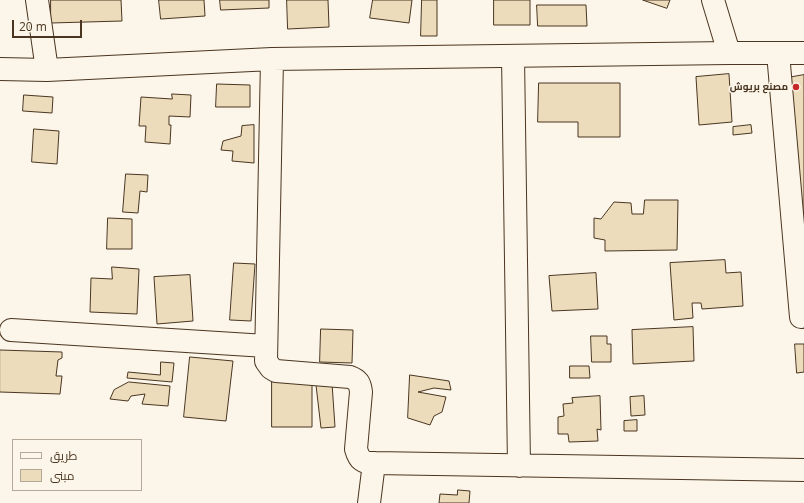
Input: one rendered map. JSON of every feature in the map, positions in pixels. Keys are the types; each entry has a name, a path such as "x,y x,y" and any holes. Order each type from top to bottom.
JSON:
{"street":[{"path":"37,0 47,70"},
{"path":"713,0 729,53"},
{"path":"778,53 801,317"},
{"path":"0,69 47,70 272,59 804,53"},
{"path":"513,56 519,466"},
{"path":"272,59 266,361 271,368 276,370 350,377 356,380 360,385 361,392 356,449 361,460 366,463 804,470"},
{"path":"11,330 266,346"},
{"path":"368,503 374,463"}],"building":[{"path":"51,0 121,0 122,21 51,23"},
{"path":"159,0 204,0 205,16 161,19"},
{"path":"220,0 269,0 269,8 221,10"},
{"path":"287,0 328,0 329,27 288,29"},
{"path":"373,0 412,0 409,23 370,18"},
{"path":"422,0 437,0 437,36 421,36"},
{"path":"494,0 530,0 530,25 494,25"},
{"path":"643,0 670,0 667,8"},
{"path":"537,5 586,5 587,26 538,26"},
{"path":"729,74 732,122 699,125 696,77"},
{"path":"804,75 804,245 787,78"},
{"path":"539,83 620,83 620,137 578,137 578,122 538,122"},
{"path":"217,84 250,85 250,107 216,107"},
{"path":"172,94 191,95 190,117 169,116 169,125 171,125 170,144 145,142 146,126 139,126 141,97 172,99"},
{"path":"24,95 53,97 52,113 23,111"},
{"path":"254,125 254,163 232,161 233,151 221,150 223,141 241,136 242,126"},
{"path":"751,125 752,133 733,135 733,127"},
{"path":"34,129 59,131 57,164 32,162"},
{"path":"126,174 148,175 147,192 140,191 138,213 123,212"},
{"path":"645,200 678,200 677,250 605,251 605,240 594,238 594,218 601,219 614,202 631,203 632,214 643,214"},
{"path":"108,218 132,219 132,249 107,249"},
{"path":"725,260 726,273 741,272 743,306 702,309 701,303 692,303 693,318 674,320 670,263"},
{"path":"234,263 255,264 251,321 230,320"},
{"path":"112,267 139,269 137,314 90,312 91,278 112,279"},
{"path":"596,273 598,309 552,311 549,276"},
{"path":"190,275 193,321 157,324 154,277"},
{"path":"693,327 694,361 633,364 632,330"},
{"path":"321,329 353,330 352,363 320,362"},
{"path":"591,336 607,336 607,344 611,344 611,362 592,362"},
{"path":"795,344 804,344 804,372 797,373"},
{"path":"0,350 62,352 62,358 58,360 56,376 62,376 60,394 0,392"},
{"path":"190,357 233,361 226,421 184,417"},
{"path":"161,362 174,363 172,382 127,378 128,372 160,375"},
{"path":"570,366 589,366 590,378 570,378"},
{"path":"410,375 449,381 451,390 434,388 418,392 446,397 442,412 434,416 430,425 408,418"},
{"path":"272,379 312,379 312,427 272,427"},
{"path":"129,382 170,386 168,406 142,404 145,394 131,396 128,401 110,399 114,390"},
{"path":"332,383 335,427 321,428 316,385"},
{"path":"600,396 601,430 597,429 598,441 569,442 568,434 558,434 558,417 564,416 563,404 573,403 572,398"},
{"path":"644,396 645,415 631,416 630,397"},
{"path":"637,420 637,431 624,431 624,421"},
{"path":"458,490 470,491 469,503 439,503 440,494 457,495"}],"place":[{"name":"مصنع بريوش","path":"796,87"}]}
